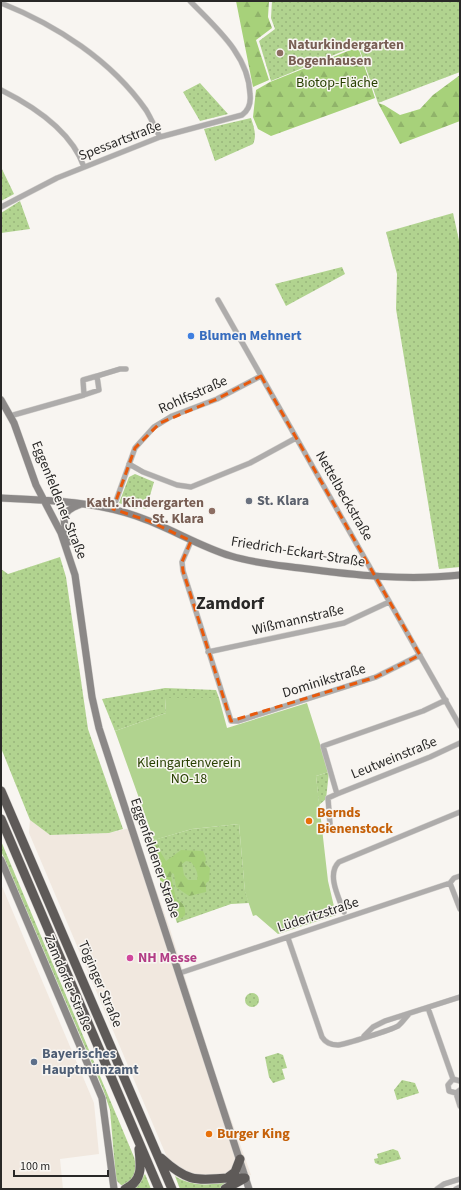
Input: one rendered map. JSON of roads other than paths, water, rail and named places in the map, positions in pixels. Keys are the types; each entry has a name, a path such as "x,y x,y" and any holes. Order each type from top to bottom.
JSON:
{"highway":[{"name":"Töginger Straße","path":"1,791 172,1189"},
{"name":"Töginger Straße","path":"1,820 159,1189"},
{"path":"125,1189 136,1182 141,1173 136,1134"},
{"path":"157,1154 183,1178 195,1181 225,1184 245,1178"},
{"path":"225,1184 235,1172 240,1158"}],"street":[{"name":"Spessartstraße","path":"3,206 28,192 84,167 160,137 242,115 247,111 251,99 250,82 241,59 190,1"},
{"path":"1,3 54,28 104,64 146,110 160,137"},
{"path":"1,90 33,109 61,133 79,154 84,167"},
{"name":"Nettelbeckstraße","path":"218,300 460,726"},
{"path":"84,395 83,380 120,369 126,369"},
{"path":"10,416 99,390 97,376"},
{"name":"Rohlfsstraße","path":"113,509 128,464 135,448 144,436 160,423 217,399 261,376"},
{"name":"Eggenfeldener Straße","path":"1,400 10,416 36,485 61,533 71,558 75,574 92,697 99,728 180,973 249,1189"},
{"path":"128,464 143,472 170,482 191,487 250,463 296,438"},
{"name":"Friedrich-Eckart-Straße","path":"1,498 44,500 113,509 149,521 192,541 225,554 254,561 376,577 420,578 460,575"},
{"path":"71,558 64,521 65,515 71,508 83,504"},
{"path":"192,541 182,562 183,571 208,652"},
{"name":"Wißmannstraße","path":"208,652 344,623 389,602"},
{"name":"Dominikstraße","path":"208,652 231,721 238,721 376,677 420,655"},
{"path":"330,824 328,798 337,794 323,746 424,711 446,700"},
{"name":"Leutweinstraße","path":"337,794 430,757 460,743"},
{"path":"344,912 332,874 334,867 339,862 460,812"},
{"name":"Zamdorfer Straße","path":"1,860 102,1098 114,1189"},
{"name":"Lüderitzstraße","path":"180,973 450,883 454,878 460,876"},
{"path":"450,883 460,908"},
{"path":"288,938 323,1039 338,1045 397,1026 409,1014"},
{"path":"364,1036 378,1024 460,997"},
{"path":"428,1008 453,1079"},
{"path":"453,1079 460,1081"},
{"path":"453,1079 450,1081 448,1088 449,1091 458,1092 460,1106"},
{"path":"437,1189 444,1184 460,1178"},
{"path":"456,1189 460,1187"}],"place":[{"name":"Naturkindergarten Bogenhausen","path":"280,53"},
{"name":"Blumen Mehnert","path":"191,336"},
{"name":"St. Klara","path":"249,501"},
{"name":"Kath. Kindergarten St. Klara","path":"212,511"},
{"name":"Bernds Bienenstock","path":"309,821"},
{"name":"NH Messe","path":"130,958"},
{"name":"Bayerisches Hauptmünzamt","path":"34,1062"},
{"name":"Burger King","path":"209,1134"}],"district":[{"name":"Zamdorf","path":"230,603"}],"park label":[{"name":"Biotop-Fläche","path":"337,83"},
{"name":"Kleingartenverein NO-18","path":"189,772"}]}
